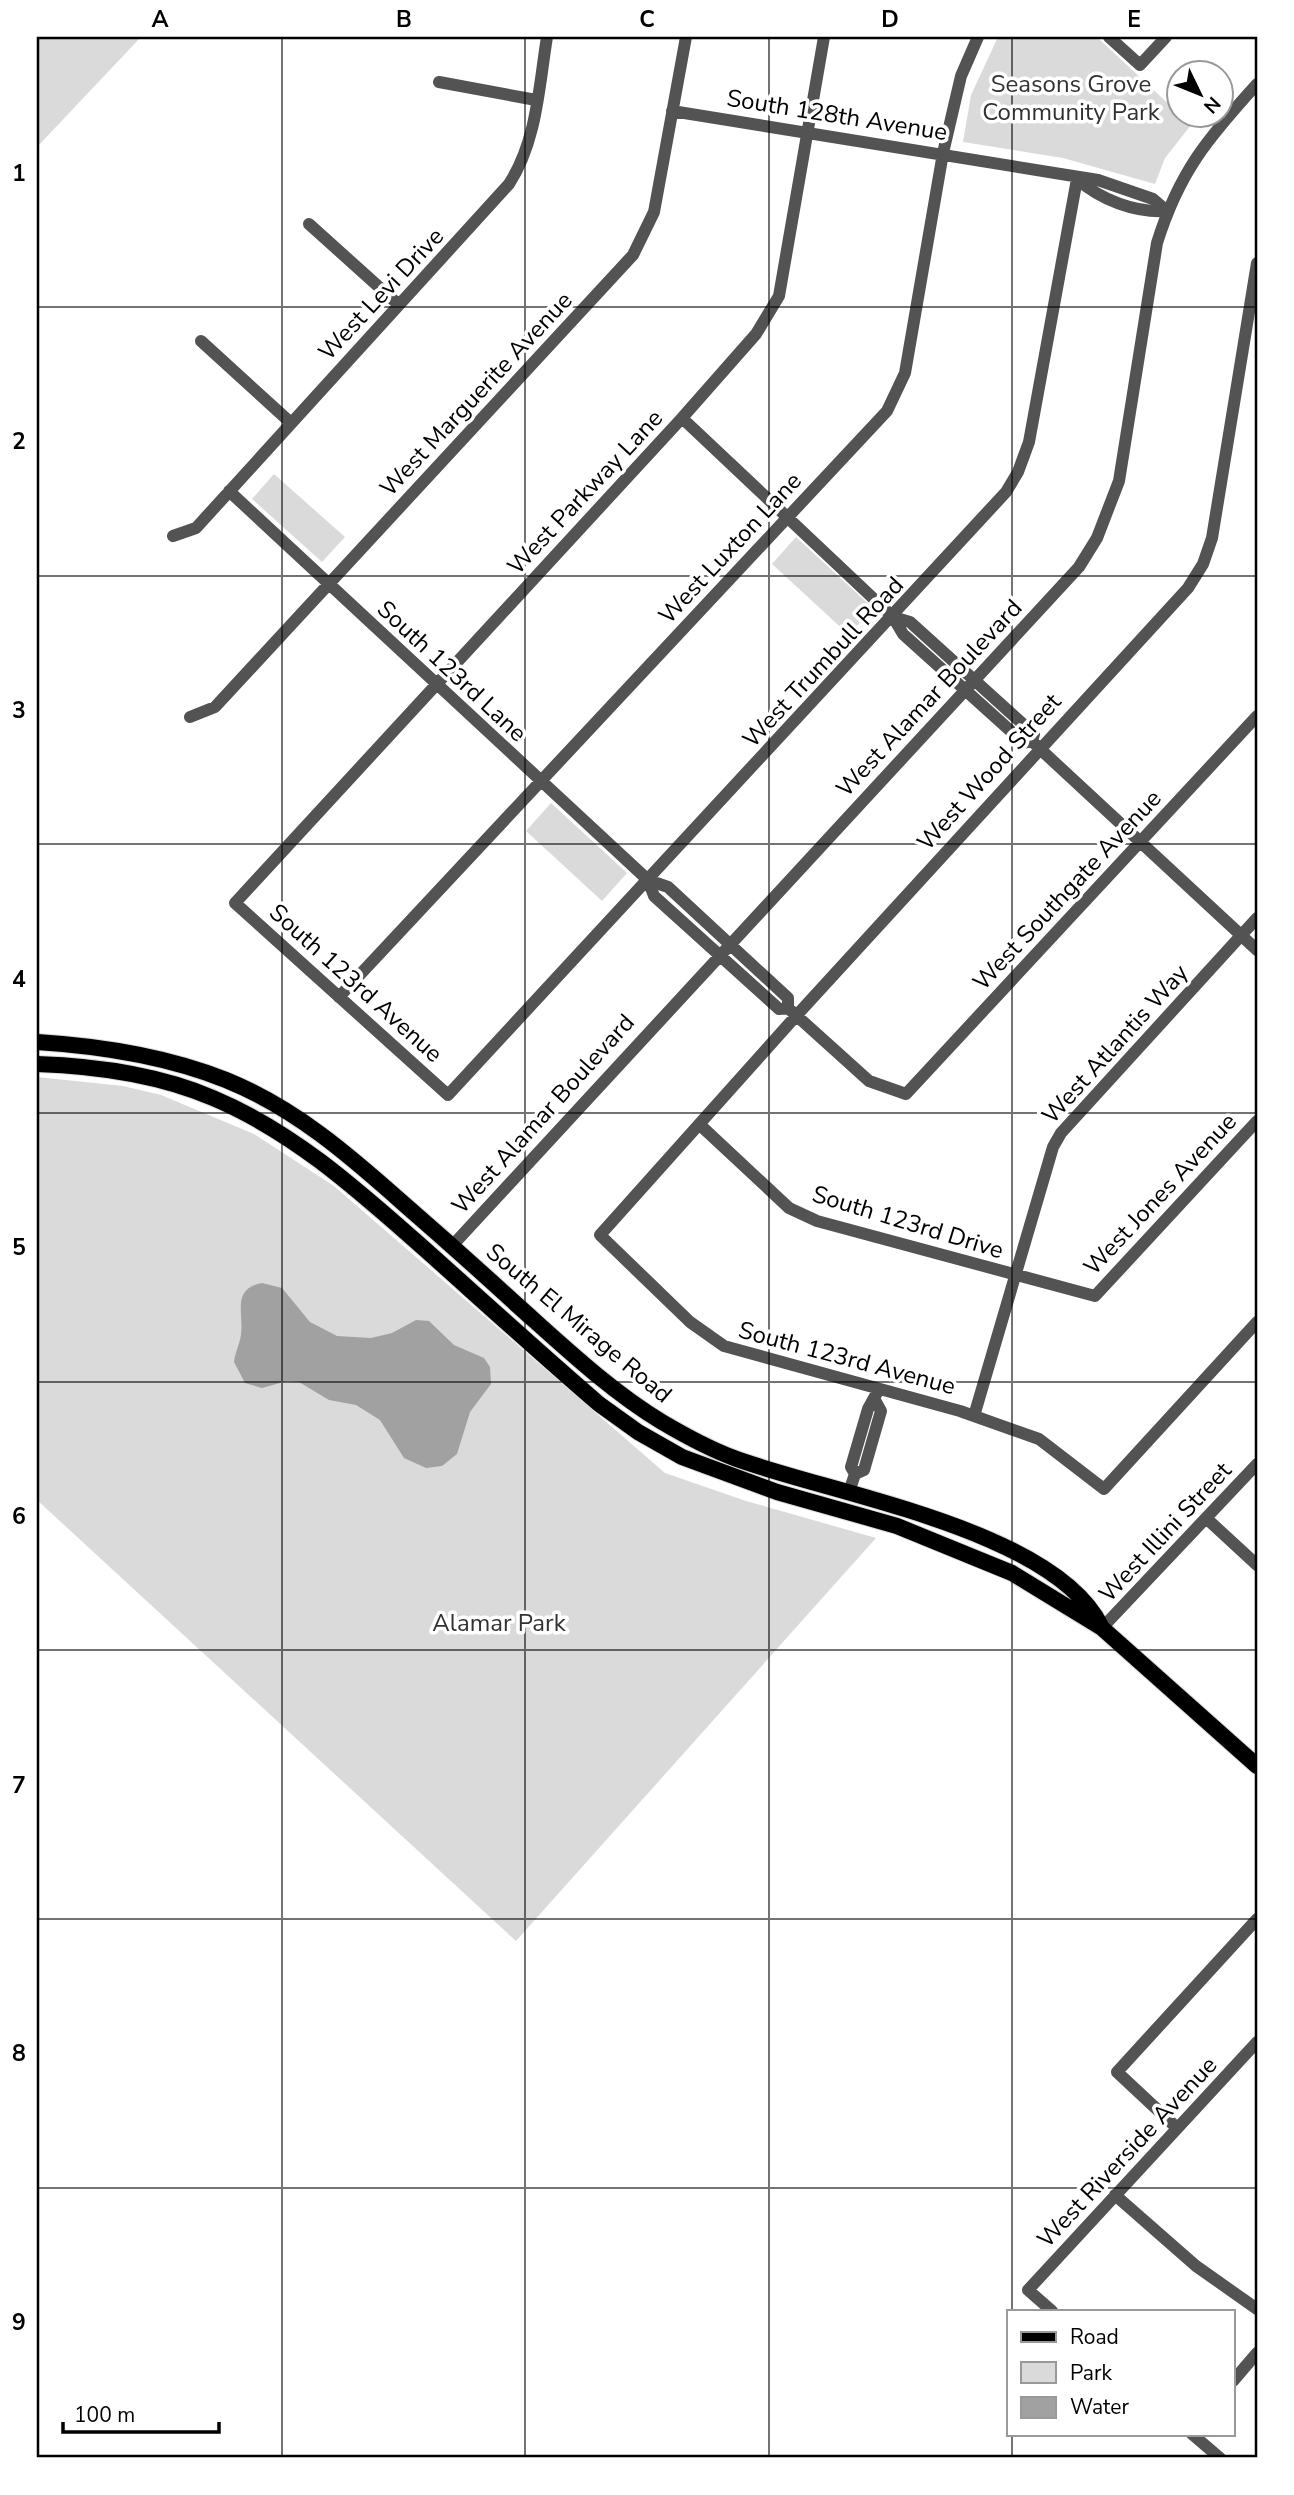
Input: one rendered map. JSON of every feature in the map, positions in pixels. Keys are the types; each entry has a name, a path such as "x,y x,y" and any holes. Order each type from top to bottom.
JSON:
{"main road":[{"name":"South El Mirage Road","path":"37,1042 118,1050 165,1060 225,1080 263,1097 334,1142 588,1366 661,1422 733,1458 849,1492 998,1543 1075,1591 1092,1608 1102,1628"},
{"name":"South El Mirage Road","path":"37,1064 110,1069 159,1079 211,1097 265,1122 302,1145 378,1207 589,1395 638,1432 682,1457 727,1476 897,1526 948,1544 1012,1573 1102,1628 1257,1766"}],"street":[{"name":"West Levi Drive","path":"173,536 196,528 509,184 521,166 529,142 547,37"},
{"name":"West Marguerite Avenue","path":"190,717 215,707 633,255 654,212 686,37"},
{"name":"West Parkway Lane","path":"235,903 757,334 779,296 824,37"},
{"name":"West Luxton Lane","path":"339,997 538,780 788,520 887,411 905,373 943,153 961,76 978,37"},
{"path":"1110,37 1140,65 1166,37"},
{"path":"439,82 536,100"},
{"name":"West Alamar Boulevard","path":"452,1246 728,944 1079,567 1110,511 1119,481 1157,243 1167,211 1190,164 1257,84"},
{"name":"South 128th Avenue","path":"672,111 943,153 1077,179 1095,195 1148,212 1167,211"},
{"name":"West Trumbull Road","path":"448,1095 991,510 1018,472 1029,442 1077,179"},
{"path":"310,224 399,305"},
{"name":"West Wood Street","path":"600,1236 699,1124 792,1012 1035,744 1188,587 1203,564 1212,538 1257,262"},
{"path":"201,341 291,422"},
{"path":"682,418 893,617 903,634 971,685 1024,743 1035,744 1257,950"},
{"name":"South 123rd Lane","path":"229,491 648,880 668,887 788,998 792,1012"},
{"name":"West Southgate Avenue","path":"906,1094 1257,716"},
{"name":"South 123rd Lane","path":"648,880 654,896 779,1009 792,1012 869,1081 906,1094"},
{"name":"South 123rd Avenue","path":"235,903 448,1095"},
{"name":"West Atlantis Way","path":"974,1416 1053,1147 1061,1133 1257,918"},
{"name":"West Jones Avenue","path":"1095,1296 1257,1121"},
{"name":"South 123rd Drive","path":"699,1124 789,1208 817,1221 1095,1296"},
{"name":"South 123rd Avenue","path":"600,1236 690,1322 724,1346 877,1395 974,1416 1039,1439 1104,1489 1257,1322"},
{"path":"849,1492 855,1474 864,1470 881,1411 877,1395"},
{"name":"West Illini Street","path":"1102,1628 1257,1464"},
{"path":"1206,1518 1257,1565"},
{"path":"1177,2128 1117,2072 1257,1919"},
{"name":"West Riverside Avenue","path":"1051,2310 1028,2290 1257,2042"},
{"path":"1115,2195 1196,2266 1257,2309"},
{"path":"1234,2380 1257,2353"},
{"path":"1194,2436 1220,2458"}],"green space":[{"path":"37,37 141,37 37,147"},
{"name":"Seasons Grove Community Park","path":"998,37 1097,37 1164,100 1164,130 1187,130 1165,158 1155,184 1063,158 963,142 971,95"},
{"path":"274,474 345,537 322,562 252,499"},
{"path":"796,537 873,608 849,635 772,564"},
{"path":"551,803 627,873 602,901 526,831"},
{"name":"Alamar Park","path":"37,1077 123,1086 161,1095 254,1134 334,1186 665,1473 746,1501 876,1538 516,1941 37,1500"}],"water":[{"path":"262,1283 282,1288 310,1322 337,1336 371,1338 392,1333 416,1320 429,1321 454,1345 484,1358 490,1367 491,1384 470,1412 457,1454 442,1466 426,1468 404,1458 380,1420 356,1405 329,1400 299,1382 287,1381 262,1388 245,1383 234,1362 241,1334 241,1303 246,1291"}]}
